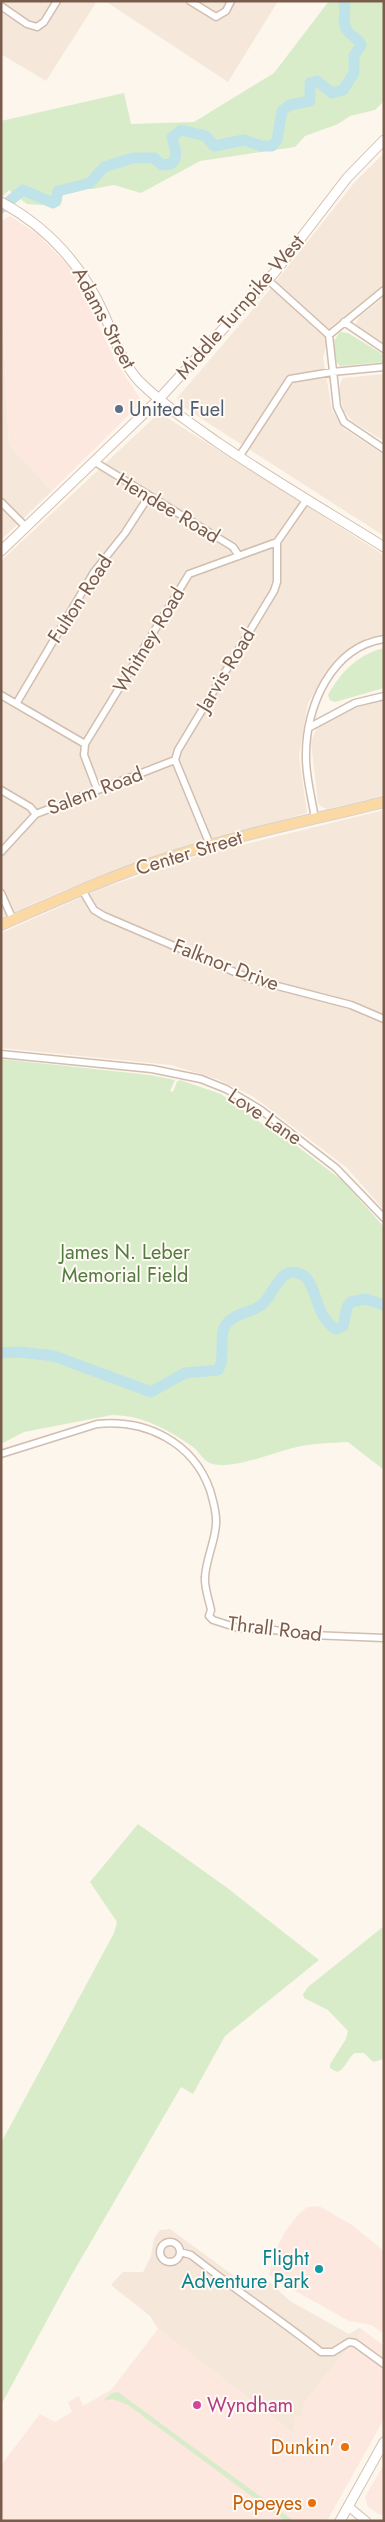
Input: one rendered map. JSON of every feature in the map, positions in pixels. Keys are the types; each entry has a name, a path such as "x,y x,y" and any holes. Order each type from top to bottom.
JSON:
{"main road":[{"name":"Middle Turnpike West","path":"1,551 159,399 268,280 347,178 384,140"},
{"name":"Adams Street","path":"4,203 47,232 81,271 127,365 138,380 159,399 239,457 384,547"},
{"name":"Center Street","path":"1,925 146,865 210,845 384,802"},
{"path":"340,2521 384,2442"}],"street":[{"path":"1,6 28,24 36,27 44,22 57,1"},
{"path":"190,1 216,17 226,11 231,1"},
{"path":"268,280 329,335 337,407 344,422 384,449"},
{"path":"329,335 384,290"},
{"path":"344,322 384,349"},
{"path":"239,457 290,379 332,372 384,367"},
{"name":"Hendee Road","path":"95,462 233,547 239,556"},
{"name":"Fulton Road","path":"16,704 94,572 125,533 149,496"},
{"path":"277,542 307,498"},
{"path":"1,502 26,527"},
{"name":"Whitney Road","path":"85,744 189,574 277,542"},
{"name":"Jarvis Road","path":"175,760 178,750 274,591 277,582 277,542"},
{"path":"315,819 306,756 317,695 325,679 336,666 363,646 384,639"},
{"path":"1,695 85,744 84,755 97,790"},
{"path":"310,727 355,703 384,696"},
{"path":"175,760 210,845"},
{"name":"Salem Road","path":"1,852 36,814 175,760"},
{"path":"1,790 30,807 36,814"},
{"name":"Falknor Drive","path":"82,890 94,910 104,916 251,979 343,1003 384,1019"},
{"path":"1,892 13,920"},
{"name":"Love Lane","path":"1,1054 152,1069 194,1078 226,1089 261,1110 336,1168 384,1218"},
{"name":"Thrall Road","path":"1,1454 97,1424 112,1423 140,1426 168,1438 187,1454 201,1471 215,1507 216,1524 205,1577 211,1610 210,1616 213,1620 238,1628 266,1629 311,1635 384,1638"},
{"path":"180,2252 191,2255 258,2307 273,2313 321,2352 333,2352 342,2344 349,2342 384,2364"},
{"path":"348,2506 366,2521"}],"shaded area":[{"path":"1,1 97,1 46,81 1,54"},
{"path":"105,1 278,1 228,82"},
{"path":"384,153 384,284 331,327 323,358 332,410 343,428 384,455 384,536 180,405 177,398 266,294 354,183"},
{"path":"10,216 37,234 71,268 115,360 141,400 140,404 52,491 9,445 3,325 1,322 1,221"},
{"path":"384,297 384,343 357,326 356,323 359,317"},
{"path":"1,322 3,325 9,445 52,491 1,540"},
{"path":"384,374 384,441 353,422 344,411 340,395 340,384 343,378"},
{"path":"158,414 166,417 384,555 384,634 367,638 335,660 308,703 299,756 307,813 158,855 62,891 1,918 1,561"},
{"path":"384,700 384,796 327,809 322,807 318,803 311,742 318,726 351,708"},
{"path":"384,810 384,1210 347,1168 254,1097 217,1079 171,1065 1,1048 1,933 100,889 201,855"},
{"path":"319,2206 352,2225 384,2251 384,2334 371,2325 349,2321 281,2283 269,2274 275,2251 286,2230 307,2207"},
{"path":"170,2229 249,2287 262,2275 290,2301 349,2334 359,2328 363,2330 305,2402 300,2417 296,2416 294,2430 297,2430 296,2435 158,2329 150,2316 111,2285 123,2272 143,2272 151,2256 154,2238 160,2230"},
{"path":"158,2329 296,2435 297,2431 294,2430 296,2416 300,2416 305,2402 363,2330 384,2346 384,2419 327,2521 1,2521 1,2465 40,2414 55,2422 72,2412 68,2402 79,2396 83,2406 111,2390"},
{"path":"384,2464 384,2517 368,2507 365,2497"}],"green space":[{"path":"329,1 384,1 384,101 375,110 350,116 338,124 305,136 295,147 200,161 141,193 114,185 93,189 64,187 60,206 27,204 9,190 3,196 1,195 1,121 124,93 131,124 194,122 274,73"},
{"path":"340,332 348,333 384,355 384,362 340,366 335,360 333,342"},
{"path":"384,648 384,688 335,702 330,700 328,695 344,672 366,655"},
{"name":"James N. Leber Memorial Field","path":"1,1059 150,1075 175,1080 170,1091 173,1092 177,1082 180,1080 221,1094 276,1134 277,1131 343,1181 384,1227 384,1470 348,1442 302,1446 245,1462 222,1465 213,1464 207,1461 193,1447 165,1429 134,1418 112,1415 24,1432 1,1444"},
{"path":"138,1824 226,1887 319,1960 225,2036 193,2094 181,2087 71,2276 1,2405 1,2143 114,1933 117,1922 90,1882"},
{"path":"384,1926 384,2059 373,2062 364,2053 355,2053 337,2072 330,2068 330,2064 346,2039 348,2031 328,2010 304,1998 303,1994 308,1987"},
{"path":"118,2392 294,2521 285,2521 128,2405 112,2399 103,2401 112,2393"}],"waterway":[{"path":"1,208 23,190 53,203 56,201 58,191 90,183 104,167 133,158 154,158 162,165 171,164 176,155 172,137 181,130 206,136 214,146 244,140 261,146 272,146 277,140 282,111 290,105 310,101 310,83 317,81 332,93 343,90 354,73 354,56 361,45 345,27 344,1"},
{"path":"1,1353 20,1352 54,1356 151,1392 185,1373 218,1370 222,1360 223,1333 227,1323 231,1319 260,1306 278,1281 290,1273 297,1273 306,1277 325,1318 336,1329 343,1326 347,1307 351,1302 366,1299 384,1305"}],"place":[{"name":"United Fuel","path":"119,409"},
{"name":"Flight Adventure Park","path":"319,2269"},
{"name":"Wyndham","path":"197,2405"},
{"name":"Dunkin'","path":"345,2447"},
{"name":"Popeyes","path":"312,2503"}]}
